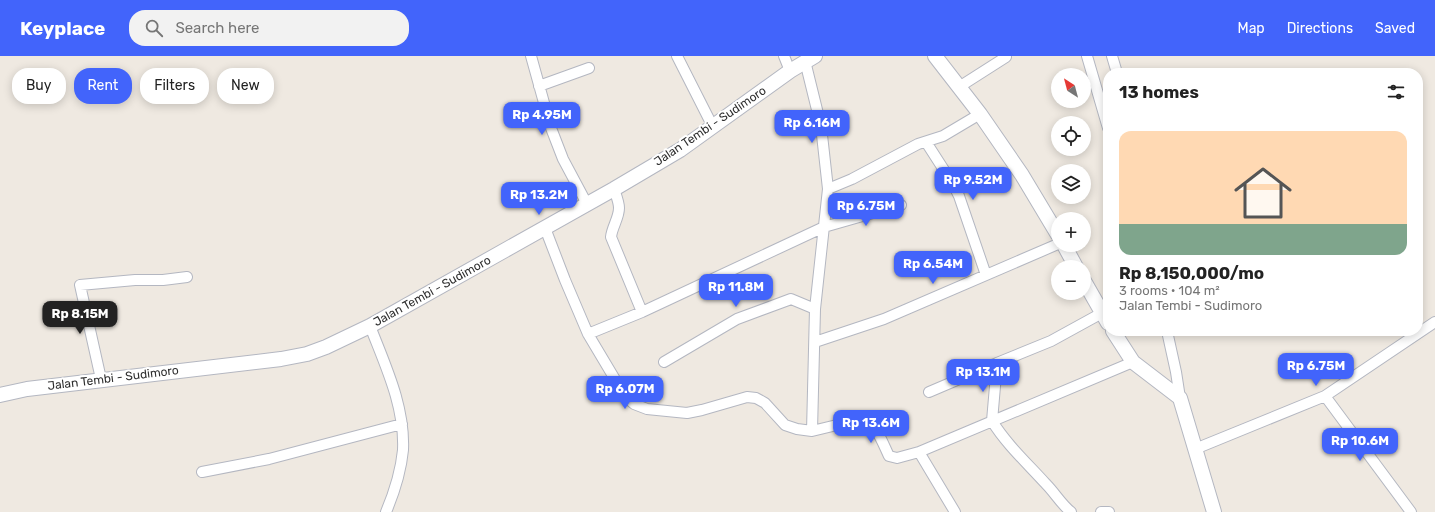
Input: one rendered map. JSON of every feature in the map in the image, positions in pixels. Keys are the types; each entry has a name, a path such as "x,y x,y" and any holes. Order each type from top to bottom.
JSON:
{"main road":[{"path":"935,56 980,114 1022,175 1051,223"},
{"name":"Jalan Tembi - Sudimoro","path":"0,395 27,389 101,379 281,360 307,354 326,347 370,326 614,189 680,150 810,58"},
{"path":"1091,293 1103,314"},
{"path":"1116,336 1133,362 1180,398 1214,512"}],"street":[{"path":"530,56 550,128 587,204"},
{"path":"677,56 713,127"},
{"path":"784,56 790,71"},
{"path":"1086,56 1103,112"},
{"path":"1112,56 1116,68"},
{"path":"959,87 1006,57"},
{"path":"810,58 821,126 828,189 815,309 812,431"},
{"path":"539,86 589,68"},
{"path":"828,189 852,179 906,150 943,136 980,114"},
{"path":"926,142 959,196 986,275"},
{"path":"614,189 619,210 611,237 642,312"},
{"path":"588,334 642,312 824,227 901,205"},
{"path":"545,228 588,334 628,399 647,409 687,413 747,397 756,398 764,403 785,425 798,429 812,431 866,418 876,431 889,456 897,458 920,452 1133,362"},
{"path":"815,342 884,319 1051,247"},
{"path":"101,379 80,285 135,280 163,280 188,276"},
{"path":"664,362 737,319 791,299 815,309"},
{"path":"929,392 1103,319"},
{"path":"1423,330 1435,322"},
{"path":"370,326 393,387 402,424 402,451 400,465 392,498 386,512"},
{"path":"1168,336 1180,398"},
{"path":"1195,449 1325,396 1414,336"},
{"path":"997,363 992,421 1012,449 1071,512"},
{"path":"1325,396 1411,512"},
{"path":"202,472 269,459 402,424"},
{"path":"920,452 955,512"},
{"path":"1101,512 1109,512"}]}
